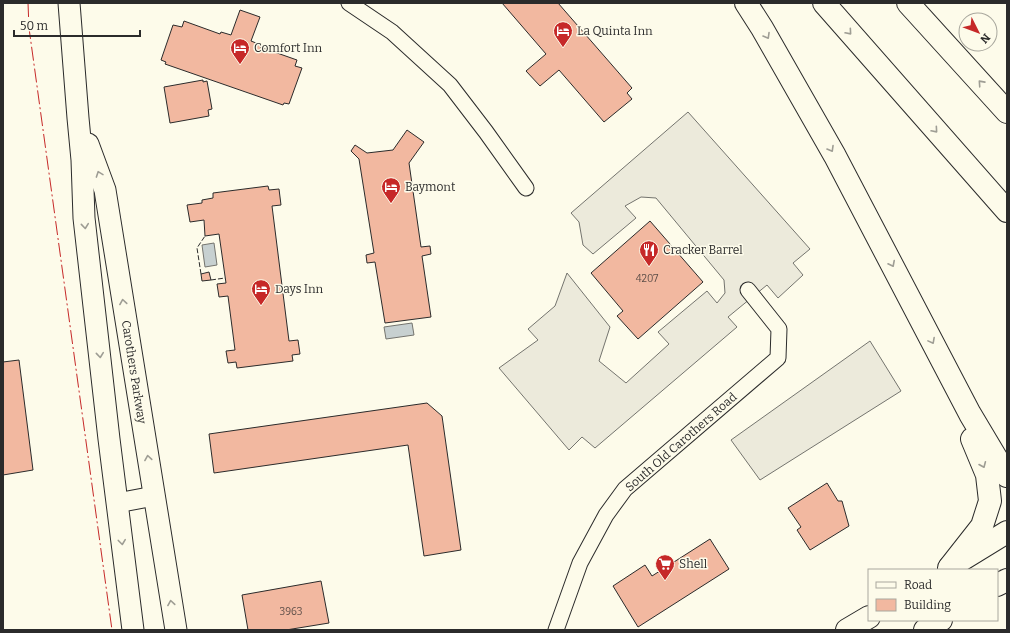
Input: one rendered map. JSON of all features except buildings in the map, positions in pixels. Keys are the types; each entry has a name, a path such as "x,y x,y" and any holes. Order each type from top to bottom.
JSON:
{"main road":[{"name":"Carothers Parkway","path":"69,3 82,160 84,218 133,630"},
{"path":"746,3 762,28 835,156 970,414 1007,476"},
{"path":"824,3 1007,211"},
{"path":"908,3 1007,112"},
{"name":"Carothers Parkway","path":"78,118 105,190 176,630"},
{"path":"947,569 982,526 990,501 987,475 971,436 970,414"},
{"path":"947,569 1007,532"},
{"path":"998,584 1007,580"},
{"path":"847,630 868,618"},
{"path":"925,630 939,621"}],"street":[{"path":"348,3 392,32 450,85 526,188"},
{"name":"South Old Carothers Road","path":"556,630 580,563 606,515 625,488 778,358 779,329 748,290"},
{"path":"117,503 154,496"}],"shaded area":[{"path":"688,112 810,249 793,263 803,275 778,298 767,285 728,317 737,327 595,448 582,437 569,450 499,368 538,340 528,329 555,306 567,273 610,327 599,361 626,383 669,344 658,332 707,291 717,303 725,293 724,280 656,198 641,197 625,206 636,218 593,254 583,245 579,222 571,213"},
{"path":"214,243 217,265 205,267 202,245"},
{"path":"412,323 414,335 386,339 384,327"},
{"path":"870,341 901,391 760,480 731,440"}],"fence":[{"path":"201,274 197,248 205,236"},
{"path":"211,280 225,278"}],"power":[{"path":"28,3 29,28 112,630"}],"place":[{"name":"La Quinta Inn","path":"563,48"},
{"name":"Comfort Inn","path":"240,65"},
{"name":"Baymont","path":"391,204"},
{"name":"Cracker Barrel","path":"649,267"},
{"name":"Days Inn","path":"261,306"},
{"name":"Shell","path":"665,581"}]}
